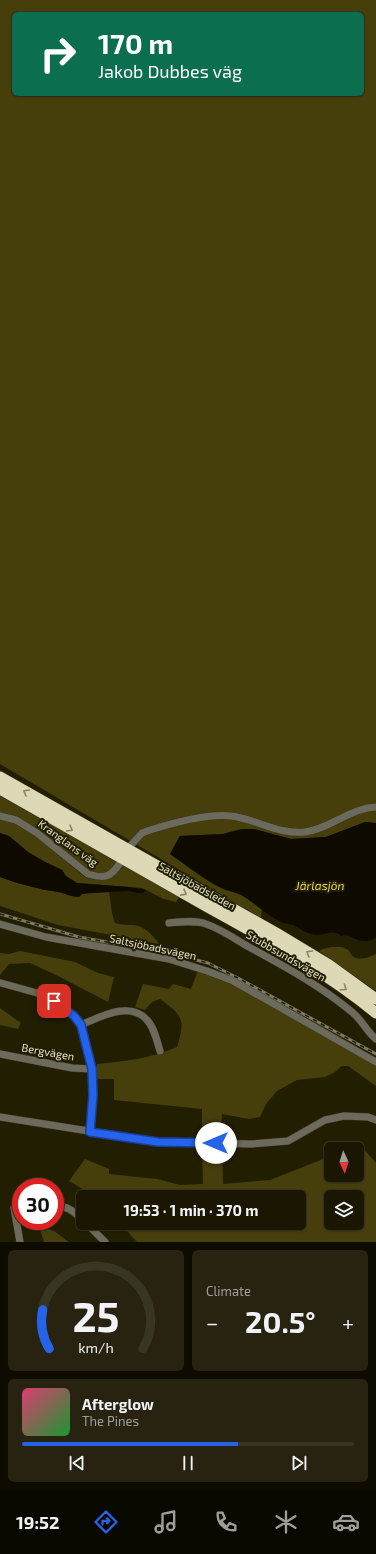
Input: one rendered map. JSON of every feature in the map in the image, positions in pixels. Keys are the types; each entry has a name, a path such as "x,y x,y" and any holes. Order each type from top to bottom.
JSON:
{"highway":[{"name":"Saltsjöbadsleden","path":"0,777 289,941 329,965 376,999"},
{"name":"Saltsjöbadsleden","path":"0,789 317,970 357,997 376,1013"}],"street":[{"path":"132,845 142,833 214,816 230,816 283,831 305,832 319,828 358,811 376,807"},
{"name":"Kranglans väg","path":"0,816 16,820 37,833 88,874 97,877 106,876 114,872 120,863"},
{"name":"Stubbsundsvägen","path":"169,923 195,922 206,924 253,949 320,989 352,1012 364,1023 376,1039"},
{"name":"Saltsjöbadsvägen","path":"0,924 46,937 169,959 207,970 231,980 376,1062"},
{"path":"1,983 37,993 54,1001 74,1016 81,1025 92,1069 93,1095 90,1132"},
{"path":"81,1025 119,1011 139,1012 148,1020 160,1051"},
{"name":"Bergvägen","path":"0,1054 72,1068 92,1069"},
{"path":"0,1118 158,1142 252,1144 288,1141 325,1120 344,1116 368,1117 376,1120"},
{"path":"64,1207 76,1214"},
{"path":"19,1230 20,1242"},
{"path":"93,1230 105,1242"}],"shaded area":[{"path":"0,0 376,0 376,823 365,822 326,837 291,839 254,829 242,829 223,834 180,836 170,854 211,882 249,894 262,907 261,918 0,764"},
{"path":"0,796 117,861 106,873 99,874 90,871 39,832 0,813"},
{"path":"0,819 17,824 35,835 85,877 102,880 114,873 122,864 179,897 176,902 164,899 142,888 77,883 66,876 62,870 28,852 9,836 0,833"},
{"path":"0,877 29,886 76,897 79,897 82,894 109,892 115,923 141,927 152,935 159,944 58,925 0,906"},
{"path":"332,947 345,948 353,956 359,959 376,954 376,991 319,951"},
{"path":"20,951 75,962 98,973 114,977 108,1002 30,963 9,964 0,975 0,953 9,954"},
{"path":"198,970 232,984 376,1065 376,1086 348,1066 342,1066 335,1072 325,1077 297,1080 277,1091 266,1104 260,1117 249,1119 222,1114 221,1140 202,1140 202,1109 114,1100 114,1079 96,1079 97,1064 137,1059 167,1051 177,1047 180,1038 180,1018 173,1009 160,999 152,1002 145,1010 135,1007 143,984 169,989 173,984 191,989"},
{"path":"0,1008 21,1023 18,1029 0,1025"},
{"path":"202,1148 222,1148 223,1184 270,1180 324,1159 324,1182 364,1182 364,1149 376,1163 376,1242 137,1242 126,1230 306,1230 306,1190 84,1190 69,1181 85,1159 109,1169 109,1174 157,1179 180,1185 203,1184"},
{"path":"40,1230 54,1231 69,1242 44,1242"}],"water":[{"name":"Järlasjön","path":"365,822 376,823 376,938 364,941 360,941 349,936 341,936 336,933 318,935 311,934 293,925 279,921 243,896 221,888 170,854 180,836 223,834 242,829 254,829 291,839 326,837"},
{"path":"0,833 9,836 28,852 62,870 66,876 77,883 129,887 146,890 143,893 129,891 88,893 76,897 29,886 0,877"}],"railway":[{"path":"0,914 79,937 169,953 208,963 376,1054"}],"route":[{"path":"54,1001 74,1016 81,1025 92,1069 93,1095 90,1132 158,1142 216,1143"}]}
